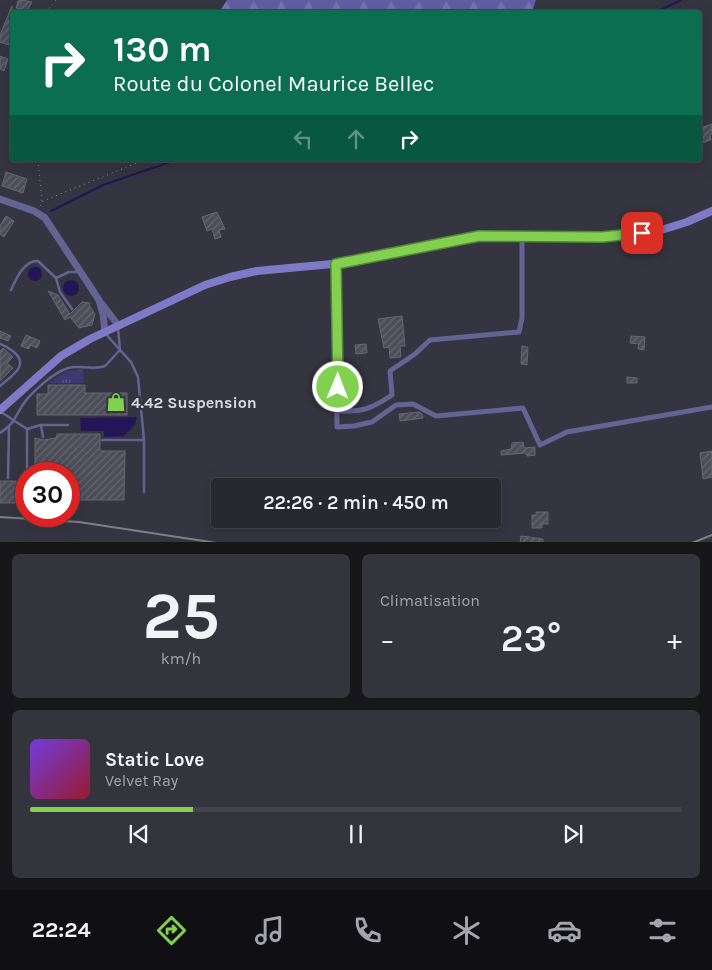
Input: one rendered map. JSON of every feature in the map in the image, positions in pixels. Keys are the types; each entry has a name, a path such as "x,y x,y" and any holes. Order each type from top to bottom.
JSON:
{"main road":[{"path":"0,411 61,356 104,332 205,284 256,271 336,264 454,239 479,236 629,235 655,232 687,222 712,211"}],"street":[{"path":"0,200 41,215 117,326"},
{"path":"338,411 358,412 372,408 392,395 390,371 415,354 430,340 519,332 522,299 522,236"},
{"path":"336,264 338,427 372,422 396,405 413,404 436,416 523,408 540,445 567,432 712,407"},
{"path":"99,300 103,314 104,332"}],"lane":[{"path":"11,290 22,269 34,260 42,262 56,278 60,292 72,309"},
{"path":"69,272 75,263"},
{"path":"56,278 69,272 80,272"},
{"path":"117,326 120,350"},
{"path":"104,332 136,370 144,440 144,492"},
{"path":"0,344 8,347 19,356 21,362 20,368 0,386"},
{"path":"0,433 15,422 25,402 59,372 70,367 100,368 105,366 120,350"},
{"path":"0,411 27,429 41,425 68,425"},
{"path":"41,425 42,437"},
{"path":"8,427 8,478"},
{"path":"27,429 27,462"},
{"path":"102,440 144,440"}],"path":[{"path":"47,10 56,0"},
{"path":"38,162 42,202 39,209"},
{"path":"42,202 139,162"}],"green space":[{"path":"227,0 536,0 533,10 220,10"},
{"path":"83,370 83,383 49,383 67,371"}],"shaded area":[{"path":"32,267 38,267 42,274 38,281 32,281 28,277 28,271"},
{"path":"68,280 74,280 79,285 77,294 68,296 63,291 63,285"},
{"path":"137,417 135,425 124,436 104,437 104,431 81,431 80,418"}],"building":[{"path":"18,1 32,2 28,10 23,10 16,8"},
{"path":"10,11 9,45 0,42 0,35"},
{"path":"0,56 8,59 4,71 0,69"},
{"path":"712,124 711,140 702,143 702,127"},
{"path":"6,172 27,179 23,193 2,186"},
{"path":"217,212 225,229 219,230 221,237 215,239 212,229 207,231 202,217"},
{"path":"6,216 14,221 4,237 0,234 0,226"},
{"path":"48,291 58,295 70,314 82,302 90,303 89,305 95,314 92,325 79,328 70,317 65,320"},
{"path":"402,316 405,346 400,346 401,357 390,358 389,347 384,348 378,319"},
{"path":"0,331 11,336 8,341 0,338"},
{"path":"26,335 40,341 37,348 30,345 29,349 21,346"},
{"path":"631,336 645,337 644,350 638,349 639,344 630,343"},
{"path":"366,344 367,353 356,354 355,345"},
{"path":"522,346 528,347 527,365 521,364"},
{"path":"3,348 13,357 7,363 13,368 0,381 0,351"},
{"path":"627,377 637,378 637,383 627,383"},
{"path":"48,385 85,385 85,393 127,393 127,415 37,415 37,394 48,394"},
{"path":"419,412 423,418 400,421 399,414"},
{"path":"57,434 100,434 100,451 125,451 124,500 80,500 80,462 35,462 35,438 43,440 56,438"},
{"path":"523,442 524,448 535,447 535,455 527,456 526,453 501,455 501,451 511,449 512,443"},
{"path":"712,451 712,477 703,479 700,453"},
{"path":"0,481 15,481 15,503 0,503"},
{"path":"536,512 548,512 548,524 542,524 542,528 532,528 532,515 536,515"},
{"path":"521,536 543,539 543,542 520,542"}],"waterway":[{"path":"660,10 681,0"},
{"path":"51,211 103,185 170,162"}],"railway":[{"path":"0,517 79,522 210,542"},
{"path":"694,542 712,535"}],"place":[{"name":"4.42 Suspension","path":"116,402"}],"route":[{"path":"338,387 336,264 454,239 479,236 602,237 642,233"}]}
